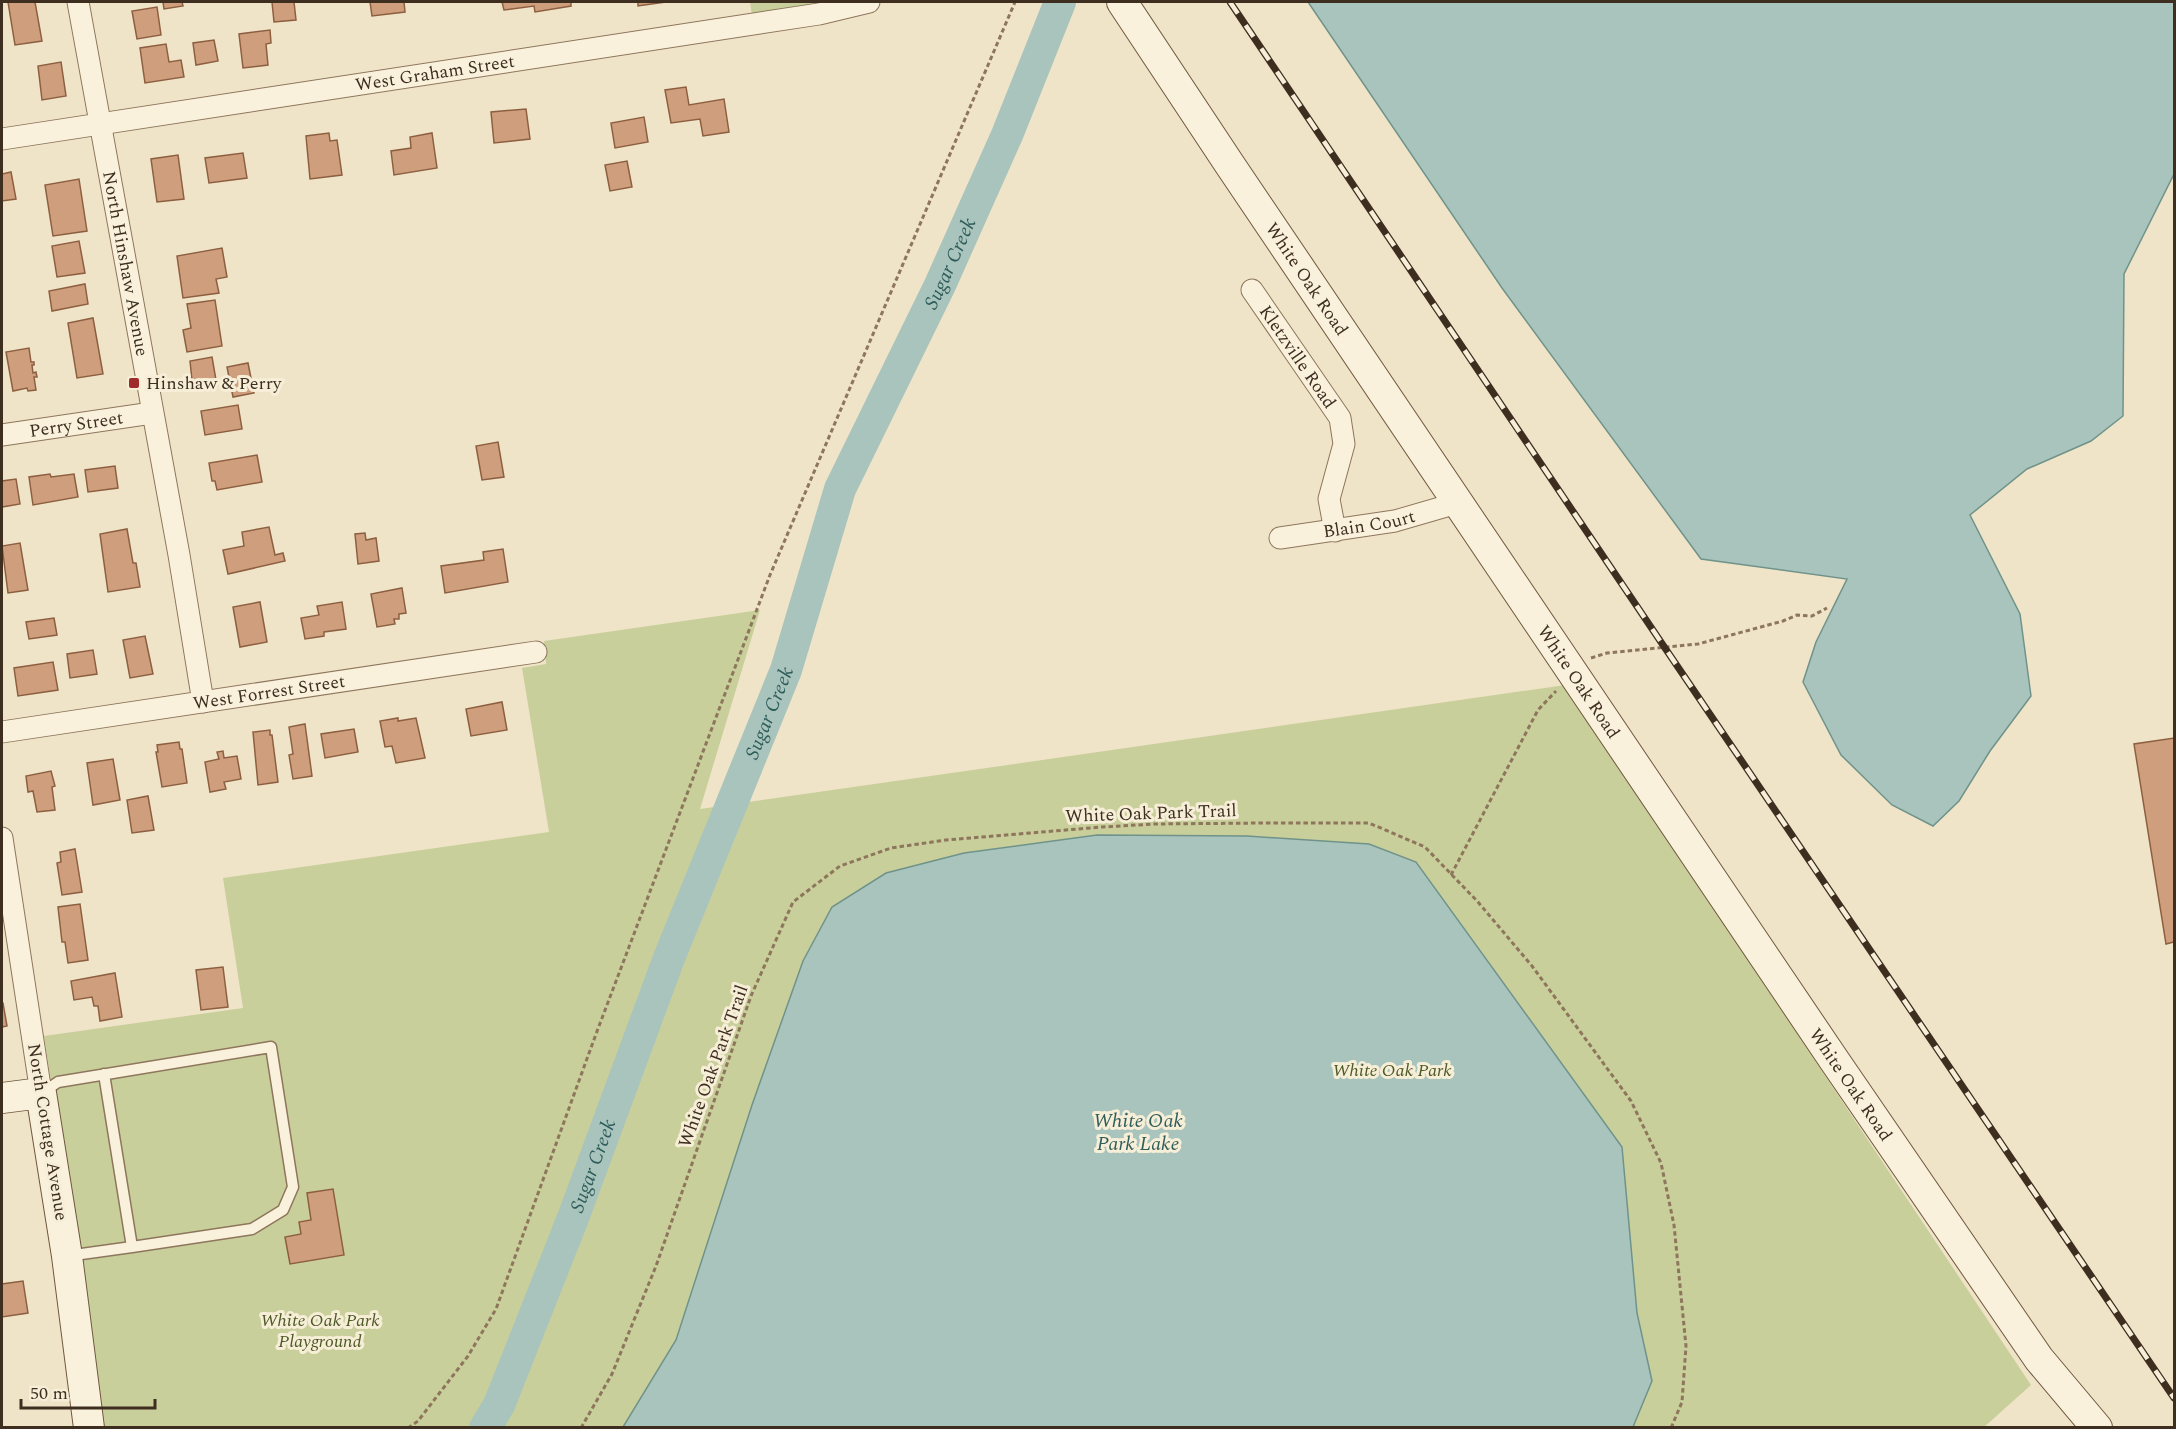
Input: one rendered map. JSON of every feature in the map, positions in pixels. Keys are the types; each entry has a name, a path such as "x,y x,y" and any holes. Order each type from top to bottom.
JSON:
{"street":[{"name":"North Hinshaw Avenue","path":"78,2 179,555 203,702"},
{"name":"West Graham Street","path":"2,139 807,16 869,2"},
{"name":"White Oak Road","path":"1122,2 1188,104 1834,1060 2039,1359 2097,1428"},
{"name":"Kletzville Road","path":"1252,290 1340,418 1344,444 1329,499 1335,531"},
{"name":"Perry Street","path":"2,435 152,413"},
{"name":"Blain Court","path":"1280,538 1395,521 1457,503"},
{"name":"West Forrest Street","path":"2,732 536,652"},
{"name":"North Cottage Avenue","path":"2,838 67,1257 89,1428"},
{"path":"2,1098 41,1093"},
{"name":"White Oak Road","path":"2039,1359 2073,1428"}],"lane":[{"path":"41,1093 58,1082 271,1047 288,1146 293,1188 284,1210 252,1229 67,1257"},
{"path":"104,1074 132,1247"}],"path":[{"path":"408,1428 418,1421 468,1356 496,1309 596,1034 771,575 1014,2"},
{"path":"1451,875 1539,710 1573,673 1592,657 1607,652 1698,644 1783,621 1797,615 1812,616 1827,608"},
{"name":"White Oak Park Trail","path":"581,1428 612,1374 652,1277 751,996 793,902 840,866 891,848 946,840 1155,824 1369,823 1425,847 1478,902 1532,966 1631,1101 1661,1163 1674,1225 1686,1346 1682,1402 1671,1428"}],"green space":[{"path":"750,2 824,2 752,15"},
{"name":"White Oak Park","path":"760,610 700,809 1565,685 2031,1385 1983,1428 104,1427 44,1036 243,1008 223,878 549,832 522,668 546,664 544,641"}],"water":[{"path":"1308,2 2174,2 2174,174 2124,274 2123,416 2091,441 2027,469 1970,515 2020,614 2031,696 1990,751 1959,801 1933,826 1892,805 1841,755 1803,682 1816,642 1847,579 1701,559 1502,288"},
{"name":"White Oak Park Lake","path":"1097,835 1247,836 1369,844 1416,862 1622,1147 1637,1313 1652,1381 1633,1427 623,1427 676,1340 752,1105 803,961 832,907 886,873 964,853"}],"building":[{"path":"8,2 35,2 42,41 15,45"},
{"path":"163,2 182,2 183,6 164,9"},
{"path":"272,2 294,2 296,20 274,22"},
{"path":"370,2 404,2 405,12 372,16"},
{"path":"502,2 571,2 571,6 535,12 534,6 504,10"},
{"path":"638,2 666,2 638,6"},
{"path":"157,7 161,35 137,39 132,11"},
{"path":"270,30 271,43 266,44 268,65 243,68 239,34"},
{"path":"214,40 218,61 196,65 193,43"},
{"path":"166,44 169,62 181,60 184,77 145,83 140,48"},
{"path":"61,62 66,96 42,100 38,66"},
{"path":"686,87 689,105 724,99 729,132 703,136 700,119 671,123 665,90"},
{"path":"526,109 530,139 494,143 491,112"},
{"path":"644,117 648,142 615,148 611,123"},
{"path":"329,133 330,141 337,140 342,175 310,179 306,136"},
{"path":"432,133 437,168 394,175 391,151 411,148 410,137"},
{"path":"243,153 247,178 209,183 205,158"},
{"path":"178,155 184,199 157,202 151,159"},
{"path":"627,161 632,187 610,191 605,165"},
{"path":"11,172 16,199 2,201 2,174"},
{"path":"79,179 87,231 53,236 45,185"},
{"path":"79,241 85,273 57,277 52,246"},
{"path":"222,248 227,277 216,279 219,293 183,298 177,256"},
{"path":"85,284 88,304 52,311 49,291"},
{"path":"215,300 222,346 187,352 183,330 191,328 187,304"},
{"path":"93,318 103,374 77,378 68,323"},
{"path":"29,348 31,362 34,362 33,373 36,372 37,377 34,377 36,390 28,391 27,388 13,391 6,352"},
{"path":"212,357 217,386 193,390 190,361"},
{"path":"248,363 254,393 233,397 227,367"},
{"path":"238,405 242,429 205,435 201,411"},
{"path":"498,442 504,477 482,480 476,446"},
{"path":"257,455 262,482 217,490 215,481 212,481 209,463"},
{"path":"115,466 118,488 88,492 85,470"},
{"path":"50,474 51,477 74,474 78,497 33,505 29,477"},
{"path":"16,479 20,504 2,507 2,481"},
{"path":"269,527 275,555 283,553 285,561 228,574 223,550 244,546 242,532"},
{"path":"127,529 140,587 108,592 100,534"},
{"path":"365,533 366,540 376,538 379,561 358,564 355,534"},
{"path":"20,543 28,590 8,593 2,546"},
{"path":"503,549 508,582 445,593 441,566 484,560 483,552"},
{"path":"402,588 406,613 399,614 399,619 394,619 395,624 377,627 371,594"},
{"path":"260,602 267,642 240,647 233,607"},
{"path":"342,602 346,629 324,632 324,636 305,639 301,618 319,615 317,606"},
{"path":"54,618 57,635 29,639 26,622"},
{"path":"145,636 153,674 130,678 123,640"},
{"path":"93,650 97,674 70,678 67,654"},
{"path":"53,662 58,690 18,696 14,668"},
{"path":"502,702 507,730 471,736 466,709"},
{"path":"398,718 398,721 416,718 425,758 396,763 392,746 385,747 380,721"},
{"path":"305,724 312,776 293,779 289,755 293,754 289,727"},
{"path":"354,729 358,752 325,758 321,734"},
{"path":"270,730 278,782 258,785 253,732"},
{"path":"2174,738 2174,942 2166,944 2134,744"},
{"path":"179,742 187,783 162,787 156,752 158,752 157,745"},
{"path":"223,751 224,758 237,756 241,779 224,782 226,789 210,792 205,762 219,759 217,752"},
{"path":"113,759 120,800 93,805 87,763"},
{"path":"51,771 55,786 52,787 55,810 37,812 33,791 28,792 26,776"},
{"path":"148,796 154,830 132,833 127,800"},
{"path":"75,849 82,892 62,895 57,863 61,862 60,852"},
{"path":"80,904 88,960 68,963 65,942 62,942 58,907"},
{"path":"223,967 228,1007 201,1010 196,970"},
{"path":"115,973 122,1017 100,1021 98,1006 94,1006 92,997 74,1000 71,981"},
{"path":"2,1003 7,1026 2,1027"},
{"path":"333,1189 344,1255 290,1264 285,1237 301,1234 299,1222 311,1220 307,1193"},
{"path":"23,1281 28,1313 2,1317 2,1284"}],"waterway":[{"name":"Sugar Creek","path":"485,1428 499,1405 573,1218 669,958 786,670 840,489 940,285 1007,135 1060,2"}],"railway":[{"path":"1230,2 2174,1398"}],"place":[{"name":"Hinshaw & Perry","path":"134,383"}],"park label":[{"name":"White Oak Park Playground","path":"320,1330"}]}
